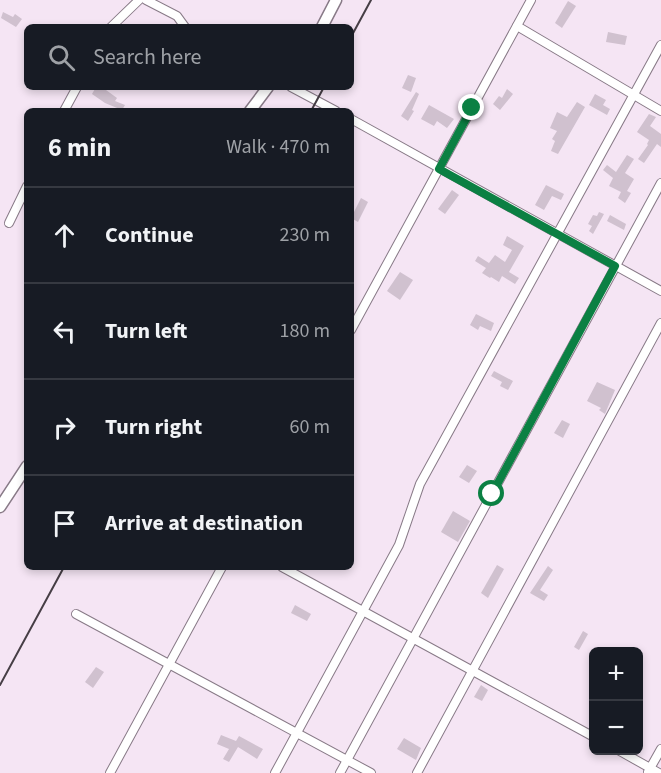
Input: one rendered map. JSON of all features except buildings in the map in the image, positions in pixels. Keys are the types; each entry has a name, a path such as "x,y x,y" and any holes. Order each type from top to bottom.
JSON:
{"street":[{"path":"114,24 139,0"},
{"path":"146,0 177,16 183,24"},
{"path":"324,24 336,0"},
{"path":"354,325 531,0"},
{"path":"517,26 661,111"},
{"path":"275,773 399,545 420,484 661,45"},
{"path":"66,108 75,90"},
{"path":"251,108 266,90"},
{"path":"297,90 330,108"},
{"path":"354,121 661,291"},
{"path":"340,773 661,183"},
{"path":"9,223 24,192"},
{"path":"417,773 661,323"},
{"path":"0,507 24,471"},
{"path":"110,773 220,570"},
{"path":"288,570 589,734"},
{"path":"76,614 371,773"},
{"path":"649,770 661,749"},
{"path":"626,755 649,770 659,773"}],"railway":[{"path":"354,31 371,0"},
{"path":"313,108 322,90"},
{"path":"0,685 62,570"}],"route":[{"path":"472,108 439,169 615,266 492,494"}]}
